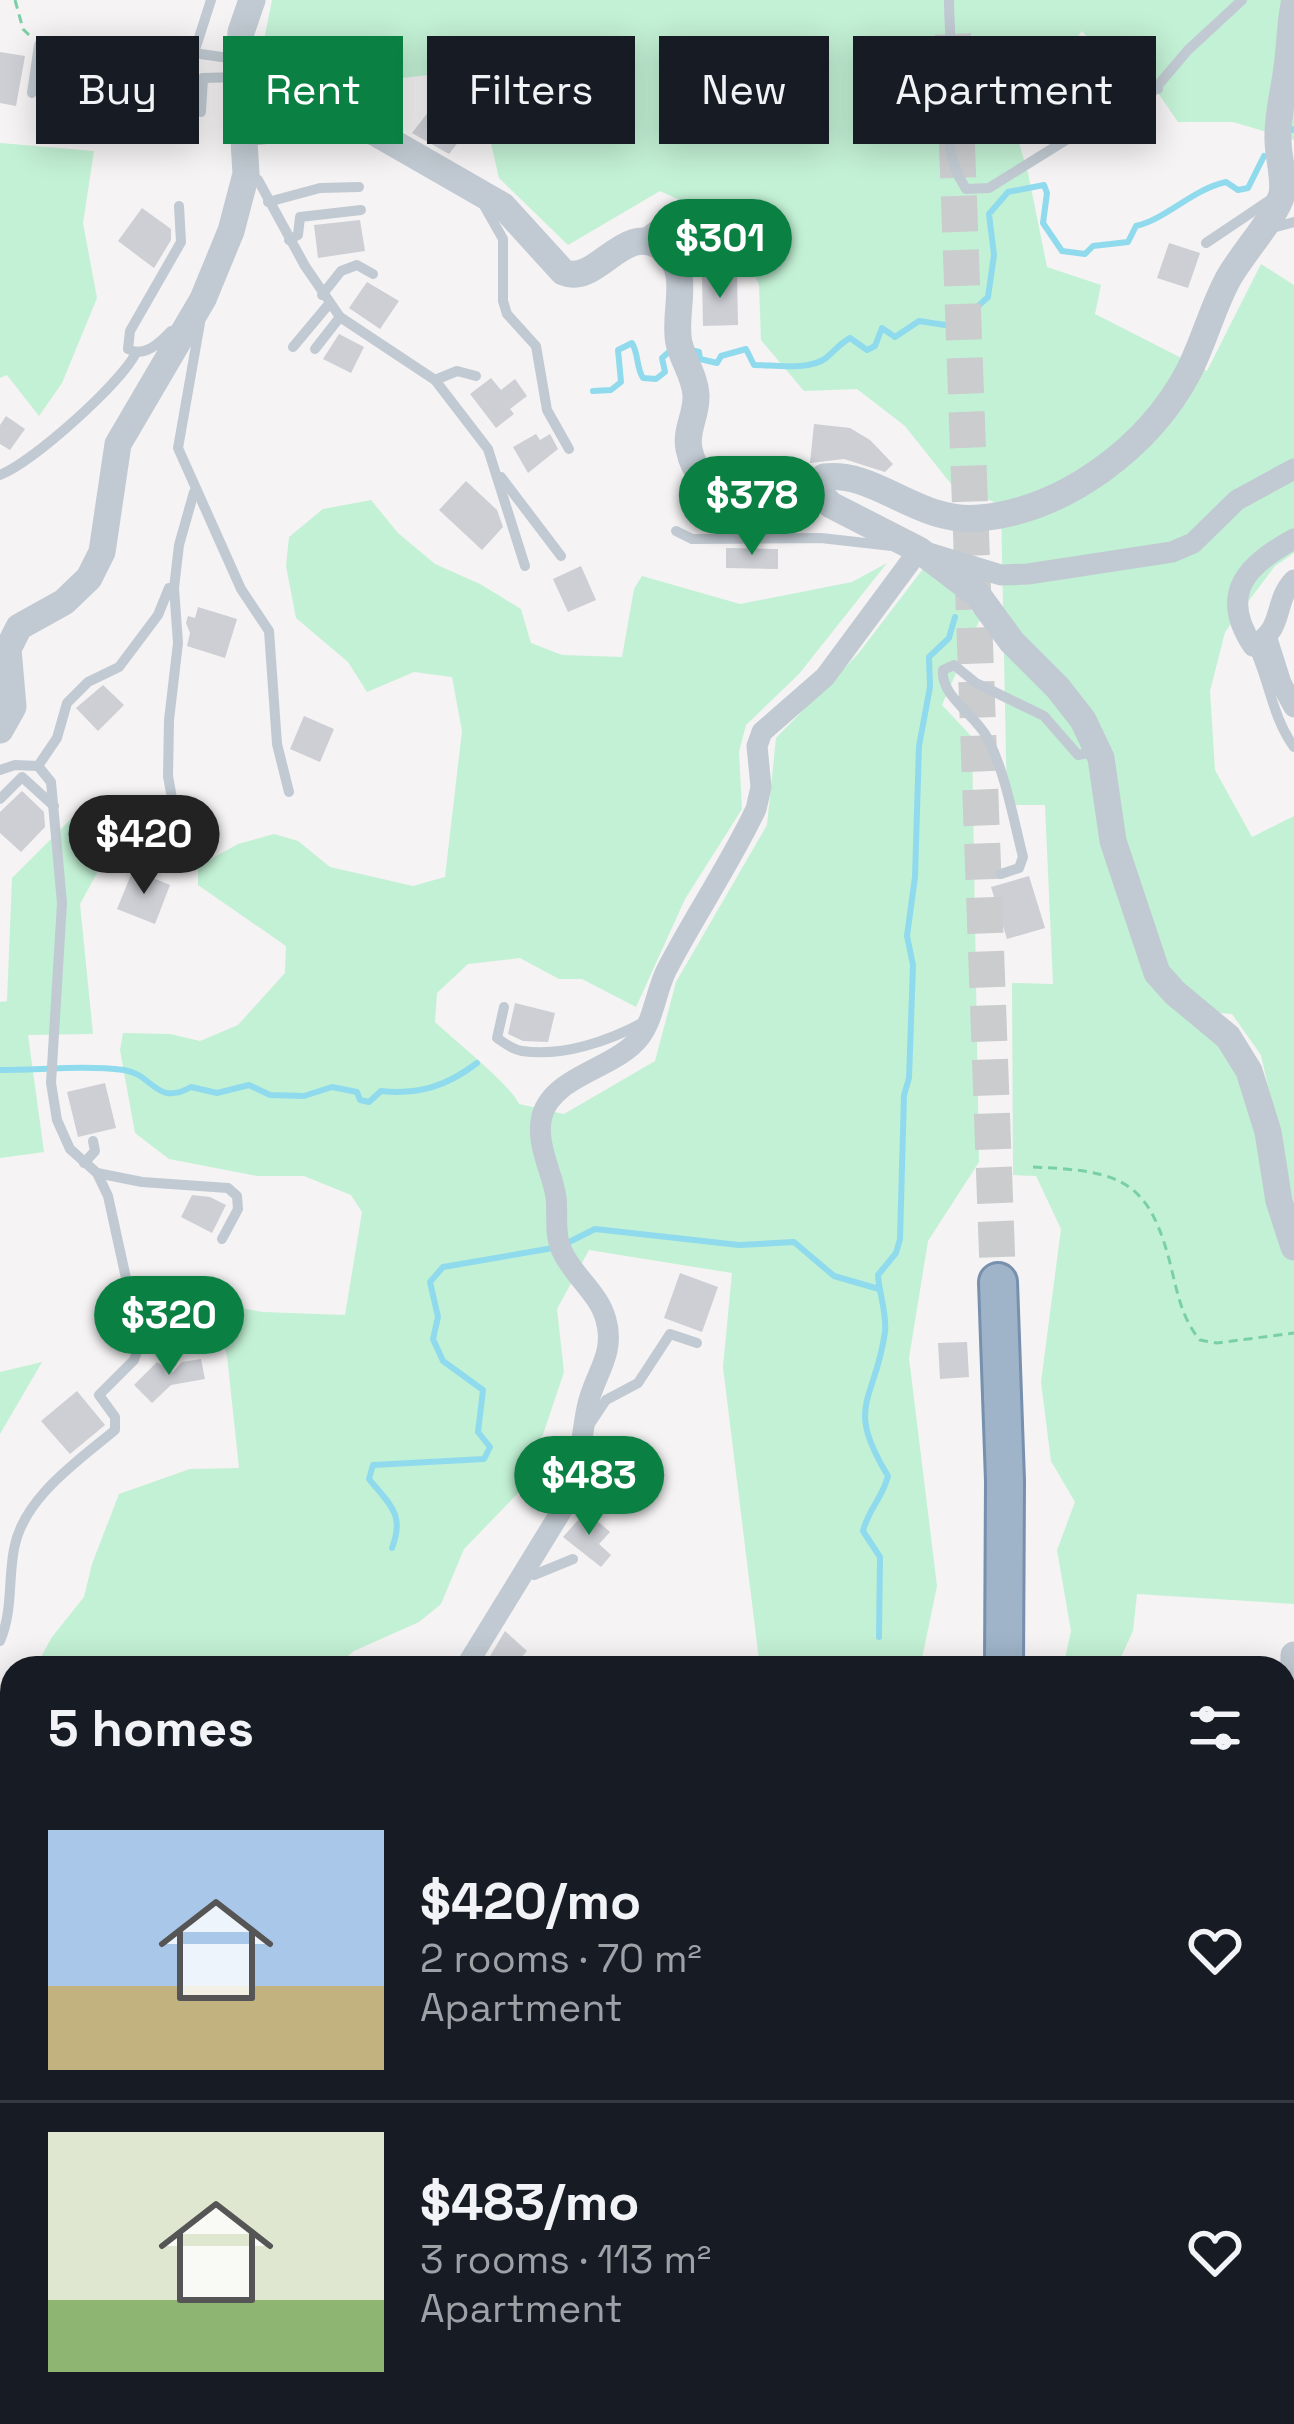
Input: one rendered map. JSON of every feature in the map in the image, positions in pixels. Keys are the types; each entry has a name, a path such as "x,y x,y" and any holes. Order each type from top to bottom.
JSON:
{"highway":[{"path":"998,1282 1005,1481 1004,1656"}],"street":[{"path":"241,36 252,0"},
{"path":"815,490 824,477 837,476 865,482 949,518 978,518 1033,506 1090,478 1148,428 1186,376 1217,300 1283,192 1280,100 1294,4"},
{"path":"0,730 13,706 8,649 19,627 64,602 89,578 103,552 118,444 203,299 231,231 246,174 245,144"},
{"path":"395,144 503,206 568,275 584,274 633,242 650,242 664,249 681,283 678,335 697,398 688,429 689,450 698,470 716,487 735,493 815,490 831,505 919,550 1000,575 1172,552 1193,542 1237,500 1294,469"},
{"path":"1294,539 1262,556 1239,584 1236,607 1294,707"},
{"path":"919,550 977,594 1012,643 1083,720 1099,750 1113,841 1157,973 1228,1037 1249,1071 1294,1247"},
{"path":"472,1656 570,1497 580,1467 588,1401 606,1361 606,1319 559,1246 556,1196 544,1155 541,1118 548,1102 566,1086 638,1041 665,973 756,809 761,787 757,746 762,733 825,677 919,550"},
{"path":"1260,642 1276,626 1288,585 1294,580"}],"lane":[{"path":"199,37 211,0"},
{"path":"949,0 946,141 954,171 965,189 989,188 1106,114 1148,97 1242,0"},
{"path":"32,92 36,65"},
{"path":"201,112 203,78 223,73"},
{"path":"1206,243 1278,192 1280,162"},
{"path":"246,174 258,180 340,317 435,380 488,449 524,566"},
{"path":"268,202 320,188 359,187"},
{"path":"479,192 503,239 507,314 536,346 547,410 569,449"},
{"path":"136,353 128,349 130,331 181,242 179,206"},
{"path":"290,240 298,235 300,217 361,210"},
{"path":"1258,231 1294,222"},
{"path":"633,242 655,225 674,228 690,245 698,268"},
{"path":"293,347 341,271 356,265 373,274"},
{"path":"0,475 34,456 125,374 136,353 164,338 203,299"},
{"path":"203,299 178,448 241,589 268,631 277,744 289,792"},
{"path":"315,349 340,317"},
{"path":"435,380 457,370 476,376"},
{"path":"497,472 561,556"},
{"path":"888,478 908,504"},
{"path":"163,867 176,820 168,776 178,643 175,588 179,545 194,490"},
{"path":"676,531 692,539 848,539 919,550"},
{"path":"38,766 57,738 67,703 88,682 118,667 158,615 169,588 175,588"},
{"path":"1260,642 1274,708 1294,747"},
{"path":"1001,874 1018,868 1024,857 987,736 944,684 943,670 954,665 976,683 1044,716 1078,755 1099,750"},
{"path":"0,770 38,766 51,782 62,902 51,1083 57,1120 70,1149 97,1173 142,1182 229,1188 237,1196 238,1209 222,1240"},
{"path":"0,799 22,777 54,806"},
{"path":"504,1007 497,1038 519,1052 584,1046 619,1036 648,1019"},
{"path":"84,1163 95,1151 93,1141"},
{"path":"0,1641 8,1622 14,1546 22,1525 58,1478 115,1430 115,1417 99,1395 134,1360 140,1342 108,1196 97,1173"},
{"path":"134,1304 143,1308 172,1361"},
{"path":"583,1438 606,1400 638,1383 670,1334 697,1342"},
{"path":"570,1497 598,1502"},
{"path":"526,1568 534,1575 573,1559"}],"path":[{"path":"15,0 23,29 36,42"},
{"path":"1033,1167 1095,1170 1115,1176 1143,1202 1162,1229 1188,1326 1200,1340 1294,1333"}],"green space":[{"path":"272,0 1294,0 1294,140 1233,122 1178,122 1156,90 1156,36 1086,36 1082,31 1078,36 853,36 853,144 1019,144 1047,267 1101,285 1095,314 1207,371 1261,264 1294,285 1294,553 1275,566 1225,632 1210,691 1215,770 1252,837 1294,816 1294,1205 1261,1055 1232,1014 1210,1012 1234,1043 1294,1253 1294,1604 1137,1594 1133,1631 1122,1656 1066,1656 1071,1631 1057,1550 1075,1502 1051,1461 1041,1382 1061,1229 1036,1176 1013,1175 1012,983 1053,984 1045,805 1007,805 1001,505 951,484 905,426 857,389 804,391 761,340 759,285 732,224 660,191 568,245 499,178 491,144 635,144 635,36 427,36 427,75 403,78 403,36 265,36"},
{"path":"0,143 94,151 83,223 97,298 62,383 39,416 7,375 0,378"},
{"path":"371,500 398,533 435,564 521,609 531,643 562,655 622,657 634,589 642,576 740,604 852,582 887,563 799,674 746,725 739,752 742,809 685,899 636,1007 582,979 559,979 520,958 468,964 437,993 435,1022 494,1074 519,1104 564,1114 655,1061 676,982 767,825 776,738 858,654 926,565 980,619 942,705 972,737 979,1162 928,1241 909,1358 937,1586 922,1656 759,1656 723,1367 732,1273 589,1250 557,1309 564,1372 526,1485 464,1549 441,1604 419,1622 348,1656 42,1656 84,1597 119,1494 190,1469 239,1468 227,1356 219,1327 224,1305 263,1312 345,1315 362,1212 351,1195 304,1176 257,1176 169,1159 135,1133 120,1050 123,1033 170,1034 200,1041 238,1025 285,973 286,946 198,885 198,866 238,844 274,834 298,841 330,867 413,886 445,877 462,731 452,677 414,672 367,692 348,662 296,618 286,566 289,537 323,509"},
{"path":"75,815 115,840 80,904 93,1034 28,1035 44,1152 0,1158 0,1002 7,1001 12,878"},
{"path":"42,1362 0,1434 0,1372"}],"building":[{"path":"0,52 25,56 16,106 0,103"},
{"path":"427,114 427,142 412,133"},
{"path":"431,144 457,144 449,154"},
{"path":"142,208 171,229 171,240 154,268 118,241"},
{"path":"360,220 365,251 318,258 314,225"},
{"path":"1169,243 1200,253 1188,288 1157,278"},
{"path":"737,275 738,325 703,326 702,277"},
{"path":"367,282 399,301 380,329 349,308"},
{"path":"339,334 364,347 351,373 323,359"},
{"path":"491,378 501,390 515,379 527,396 496,428 470,394"},
{"path":"6,416 25,429 10,450 0,444 0,425"},
{"path":"814,424 850,428 870,440 893,464 885,472 844,459 810,463"},
{"path":"536,434 540,440 550,434 558,449 528,473 513,447"},
{"path":"466,481 497,510 503,527 482,550 439,510"},
{"path":"726,548 778,549 778,569 726,568"},
{"path":"581,566 596,600 568,612 553,579"},
{"path":"198,607 237,619 225,658 187,646 186,623 188,616 195,618"},
{"path":"103,685 124,705 98,731 76,708"},
{"path":"304,716 334,729 320,762 290,749"},
{"path":"22,791 44,812 45,827 21,852 0,833 0,812"},
{"path":"133,870 170,885 155,924 117,909"},
{"path":"1029,876 1045,928 1007,939 991,887"},
{"path":"515,1003 555,1013 548,1042 523,1041 508,1034"},
{"path":"105,1083 116,1128 78,1137 67,1092"},
{"path":"192,1195 226,1205 212,1233 181,1217"},
{"path":"680,1273 718,1287 702,1332 664,1318"},
{"path":"967,1342 969,1377 940,1379 938,1343"},
{"path":"201,1359 205,1379 171,1385 152,1403 134,1385 157,1362 173,1372 182,1362"},
{"path":"77,1391 105,1425 70,1454 41,1421"},
{"path":"596,1449 618,1451 613,1508 606,1508 605,1490 588,1489"},
{"path":"586,1511 610,1532 599,1544 611,1555 601,1567 563,1537"},
{"path":"505,1631 527,1651 523,1656 490,1656"}],"waterway":[{"path":"691,350 699,352 700,359 717,363 721,356 746,349 754,365 801,366 819,362 850,338 867,350 875,346 882,328 895,337 919,321 945,325 962,321 988,297 994,255 989,214 1008,192 1044,185 1043,223 1062,251 1085,254 1093,246 1128,242 1136,226 1213,186 1226,182 1238,190 1248,188 1264,156"},
{"path":"593,391 611,390 621,382 618,350 632,343 643,378 656,379 665,372 662,358 671,350"},
{"path":"879,1637 880,1557 863,1531 888,1476 868,1433 866,1404 885,1332 878,1275 896,1253 900,1239 913,965 907,936 929,657 949,638 955,617"},
{"path":"0,1070 124,1070 170,1093 191,1087 217,1093 249,1085 270,1095 304,1096 332,1087 357,1092 360,1100 369,1102 381,1091 408,1092 443,1083 477,1063"},
{"path":"392,1548 396,1518 369,1479 373,1465 484,1459 490,1447 478,1432 483,1390 443,1361 433,1339 438,1317 430,1282 443,1267 559,1247 595,1229 739,1245 794,1242 834,1276 879,1289"}],"tunnel":[{"path":"953,34 998,1282"}]}
